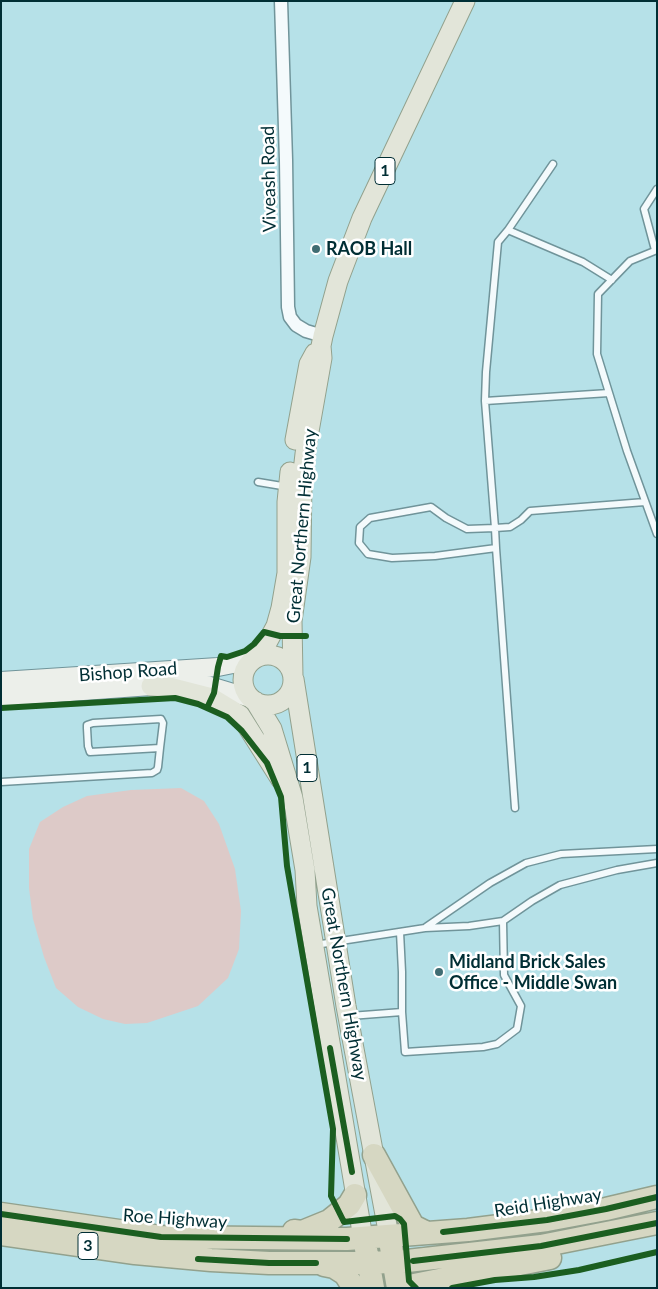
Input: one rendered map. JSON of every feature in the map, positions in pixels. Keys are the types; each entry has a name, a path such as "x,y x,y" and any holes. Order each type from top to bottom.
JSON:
{"highway":[{"path":"374,1155 413,1226 427,1233"},
{"path":"161,1236 210,1229 302,1232 329,1221 349,1205 355,1195"},
{"name":"Reid Highway","path":"389,1236 468,1230 547,1220 657,1197"},
{"name":"Roe Highway","path":"1,1214 161,1236 363,1238 389,1236"},
{"name":"3","path":"393,1262 541,1246 657,1223"},
{"path":"412,1288 414,1285 626,1243 657,1230"},
{"name":"Roe Highway","path":"1,1234 144,1254 250,1262 393,1262"},
{"name":"Great Northern Highway","path":"389,1236 398,1288"},
{"name":"Great Northern Highway","path":"363,1238 373,1288"},
{"path":"316,1263 334,1267 345,1274 354,1288"}],"main road":[{"name":"Great Northern Highway","path":"254,659 268,641 276,626 282,608 295,488 305,454 322,358 322,341 338,281 362,218 466,1"},
{"name":"Great Northern Highway","path":"295,488 302,558 292,621 294,678 348,1016 389,1236"},
{"name":"1","path":"253,700 245,689 243,678 246,668 254,659 271,655 282,658 290,666 294,678"},
{"path":"253,700 265,705 281,702 292,690 294,678"},
{"path":"151,686 179,689 212,698 240,715 293,798"},
{"name":"Great Northern Highway","path":"253,700 272,729 293,798 305,870 306,906 363,1238"},
{"path":"330,1048 337,1025 348,1016"}],"street":[{"name":"Viveash Road","path":"281,1 288,307 290,317 296,325 322,341"},
{"name":"Bishop Road","path":"1,681 218,667 254,659"},
{"name":"Bishop Road","path":"1,697 151,686 154,680 184,680 215,686 253,700"}],"lane":[{"path":"515,808 485,401 486,372 498,242 553,164"},
{"path":"657,189 644,209 656,250 630,261 598,294 597,354 657,534"},
{"path":"508,230 583,262 612,280"},
{"path":"485,401 609,393"},
{"path":"258,482 295,488"},
{"path":"496,548 435,556 392,558 368,554 359,543 360,527 370,518 431,507 446,518 467,529 510,527 530,511 645,502"},
{"path":"1,782 155,772 158,767 163,723 161,719 93,723 88,725 88,746 90,752 160,748"},
{"path":"425,928 490,883 526,863 561,854 657,849"},
{"path":"313,946 425,928 469,926 503,921 560,885 617,870 657,863"},
{"path":"400,932 405,1052 483,1047 497,1044 517,1029 521,1006 504,975 503,921"},
{"path":"348,1016 402,1012"}],"shaded area":[{"path":"181,788 204,801 219,824 235,869 241,911 239,949 228,978 198,1006 147,1023 125,1024 103,1019 78,1007 56,988 44,957 33,919 29,888 29,849 40,822 63,807 87,796 131,790"}],"cycle path":[{"path":"207,708 214,693 221,656 227,657 245,651 264,632 280,636 306,636"},
{"path":"1,708 175,698 198,704 227,717 242,731 267,763 281,797 287,866 333,1129 331,1196 344,1222 395,1216 400,1219 404,1224 409,1281 416,1288"},
{"path":"330,1048 352,1172"},
{"path":"443,1232 547,1220 657,1197"},
{"path":"1,1214 161,1237 347,1239"},
{"path":"413,1261 541,1246 657,1223"},
{"path":"452,1288 495,1280 534,1277 579,1270 657,1252"},
{"path":"198,1259 269,1263 316,1263"}],"place":[{"name":"RAOB Hall","path":"316,249"},
{"name":"Midland Brick Sales Office - Middle Swan","path":"439,972"}]}
